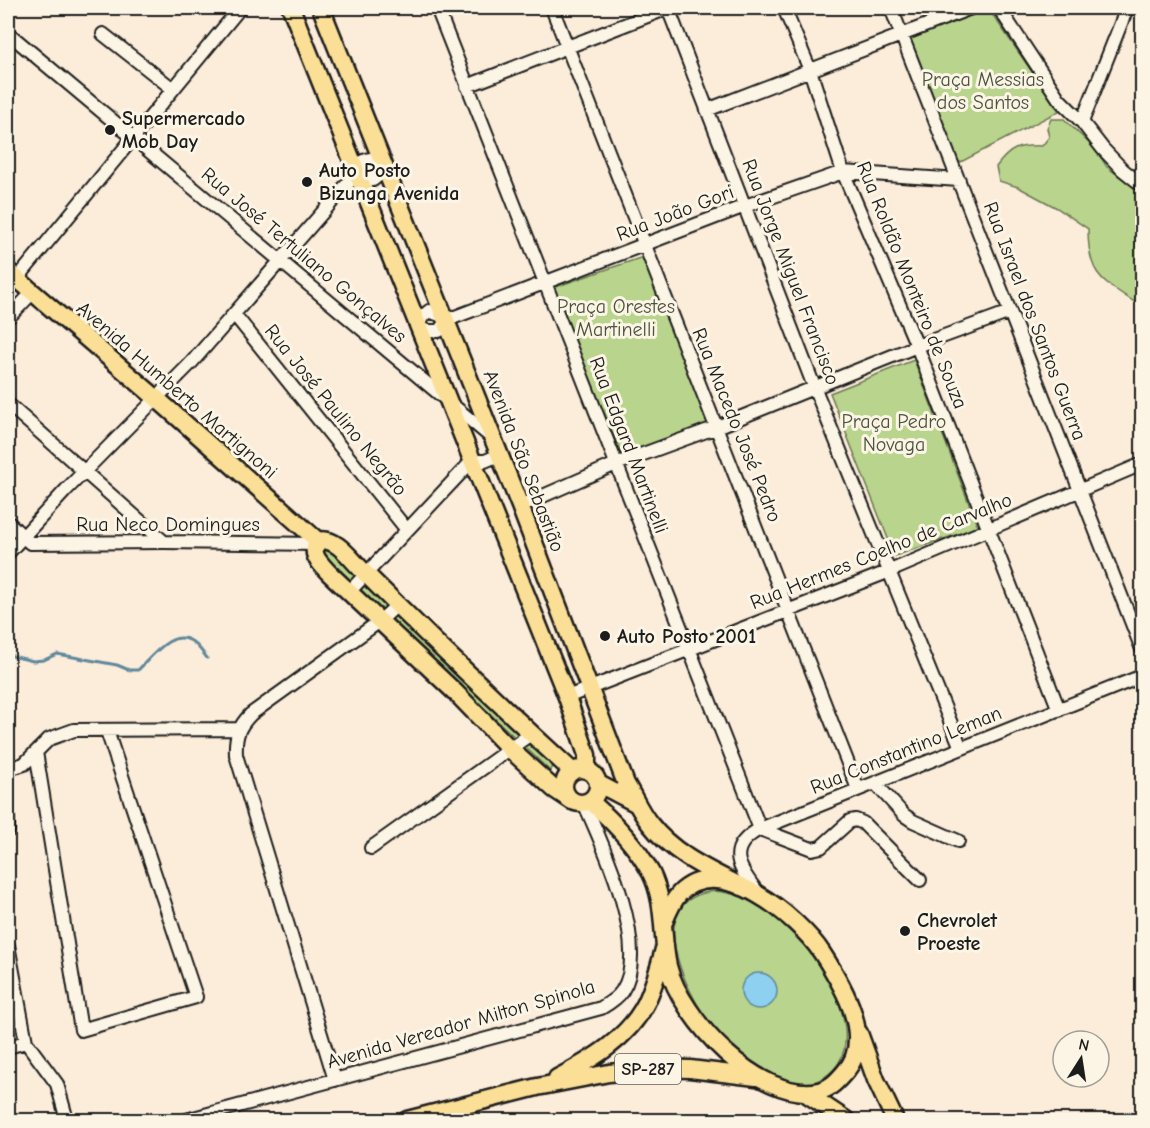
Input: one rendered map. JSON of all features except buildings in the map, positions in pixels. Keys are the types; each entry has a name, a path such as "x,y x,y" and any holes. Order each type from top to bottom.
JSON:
{"main road":[{"path":"291,8 567,697 587,755 579,770 565,780 565,792 582,802 597,793 599,784"},
{"name":"Avenida São Sebastião","path":"321,8 520,506 616,760 649,824 680,852 701,866 742,886"},
{"name":"Avenida Humberto Martignoni","path":"12,275 156,398 316,542"},
{"name":"Avenida Humberto Martignoni","path":"316,542 324,539 337,545 532,733 579,770"},
{"name":"Avenida Humberto Martignoni","path":"316,542 315,556 320,562 456,693 511,750 555,789 604,814 634,846 651,874 660,897 664,922"},
{"path":"547,649 571,640"},
{"path":"579,770 595,775 599,784 640,808"},
{"path":"604,814 620,807 640,808"},
{"path":"846,1120 804,1092 760,1078 739,1064 707,1034 682,998 669,968 664,922 671,905 689,887 713,881 742,886 759,894 784,912 816,944 842,985 876,1080 895,1120"},
{"name":"SP-287","path":"537,1087 583,1065 615,1042 634,1022 654,983 665,946"},
{"path":"804,1092 821,1091 833,1084 847,1070 854,1055 858,1028"},
{"name":"SP-287","path":"407,1120 537,1087 609,1073 653,1068 690,1069 760,1078"}],"street":[{"path":"12,275 133,138 240,8"},
{"name":"Rua Edgard Martinelli","path":"437,8 760,829"},
{"name":"Rua Macedo José Pedro","path":"552,8 858,789"},
{"path":"467,86 668,8"},
{"name":"Rua Jorge Miguel Francisco","path":"668,8 815,389 961,748"},
{"name":"Rua Roldão Monteiro de Souza","path":"784,8 810,70 843,172 917,346 1059,710"},
{"name":"Rua Israel dos Santos Guerra","path":"891,8 1143,649"},
{"path":"707,110 971,8"},
{"path":"999,8 1059,99 1082,122 1116,163 1143,185"},
{"path":"1082,122 1127,8"},
{"name":"Rua José Tertuliano Gonçalves","path":"8,33 493,438"},
{"path":"103,34 173,89"},
{"path":"8,553 84,471 192,362 357,173 364,160 383,163 380,174 374,180 365,179 357,173"},
{"name":"Rua João Gori","path":"418,327 427,331 439,331 447,320 745,206 843,172 959,180"},
{"path":"8,318 33,292"},
{"path":"418,327 422,317 429,311 447,320"},
{"path":"520,506 616,464 717,427 917,346 1010,312"},
{"name":"Rua José Paulino Negrão","path":"234,314 407,530"},
{"path":"8,404 164,542"},
{"path":"349,592 472,461 485,461 499,454"},
{"name":"Rua Hermes Coelho de Carvalho","path":"567,697 890,571 1143,464"},
{"path":"8,522 23,536"},
{"name":"Rua Neco Domingues","path":"23,536 30,543 316,542"},
{"path":"334,1080 236,755 235,737 242,723 251,714 380,621 397,605"},
{"name":"Rua Constantino Leman","path":"759,894 740,868 738,855 743,840 760,829 1143,676"},
{"path":"8,769 24,764 49,739 74,730 239,729"},
{"path":"36,752 81,1030 196,997 107,731"},
{"path":"371,848 532,733"},
{"path":"875,783 904,815 958,841"},
{"path":"8,795 8,831"},
{"name":"Avenida Vereador Milton Spinola","path":"186,1120 601,1008 613,1001 622,992 627,980 630,940 625,910 613,871 582,802"},
{"path":"760,829 812,849 821,847 850,821 856,820 862,823 920,880"},
{"path":"8,945 26,1042 57,1084 67,1120"},
{"path":"8,1047 26,1042"}],"green space":[{"name":"Praça Messias dos Santos","path":"988,8 1059,111 957,164 908,40"},
{"path":"1051,119 1064,119 1096,150 1107,167 1142,193 1142,307 1108,284 1095,269 1091,259 1088,229 1057,208 1018,187 999,181 996,167 1001,161 1015,149 1042,146 1049,137 1047,128"},
{"name":"Praça Orestes Martinelli","path":"643,257 710,425 623,458 552,288"},
{"name":"Praça Pedro Novaga","path":"914,360 978,527 895,556 830,393"},
{"path":"326,550 350,569 556,763 550,771 322,559 321,553"},
{"path":"715,891 748,900 777,917 802,940 834,984 844,1020 845,1042 839,1063 822,1079 807,1083 795,1082 768,1072 730,1045 701,1011 681,970 675,949 674,928 679,911 692,898"}],"water":[{"path":"759,973 771,979 777,991 771,1003 759,1009 747,1003 741,991 747,979"}],"waterway":[{"path":"8,655 33,661 44,660 57,654 138,670 163,645 178,638 194,643 207,658"}],"place":[{"name":"Supermercado Mob Day","path":"110,130"},
{"name":"Auto Posto Bizunga Avenida","path":"307,182"},
{"name":"Auto Posto 2001","path":"605,636"},
{"name":"Chevrolet Proeste","path":"905,931"}]}
